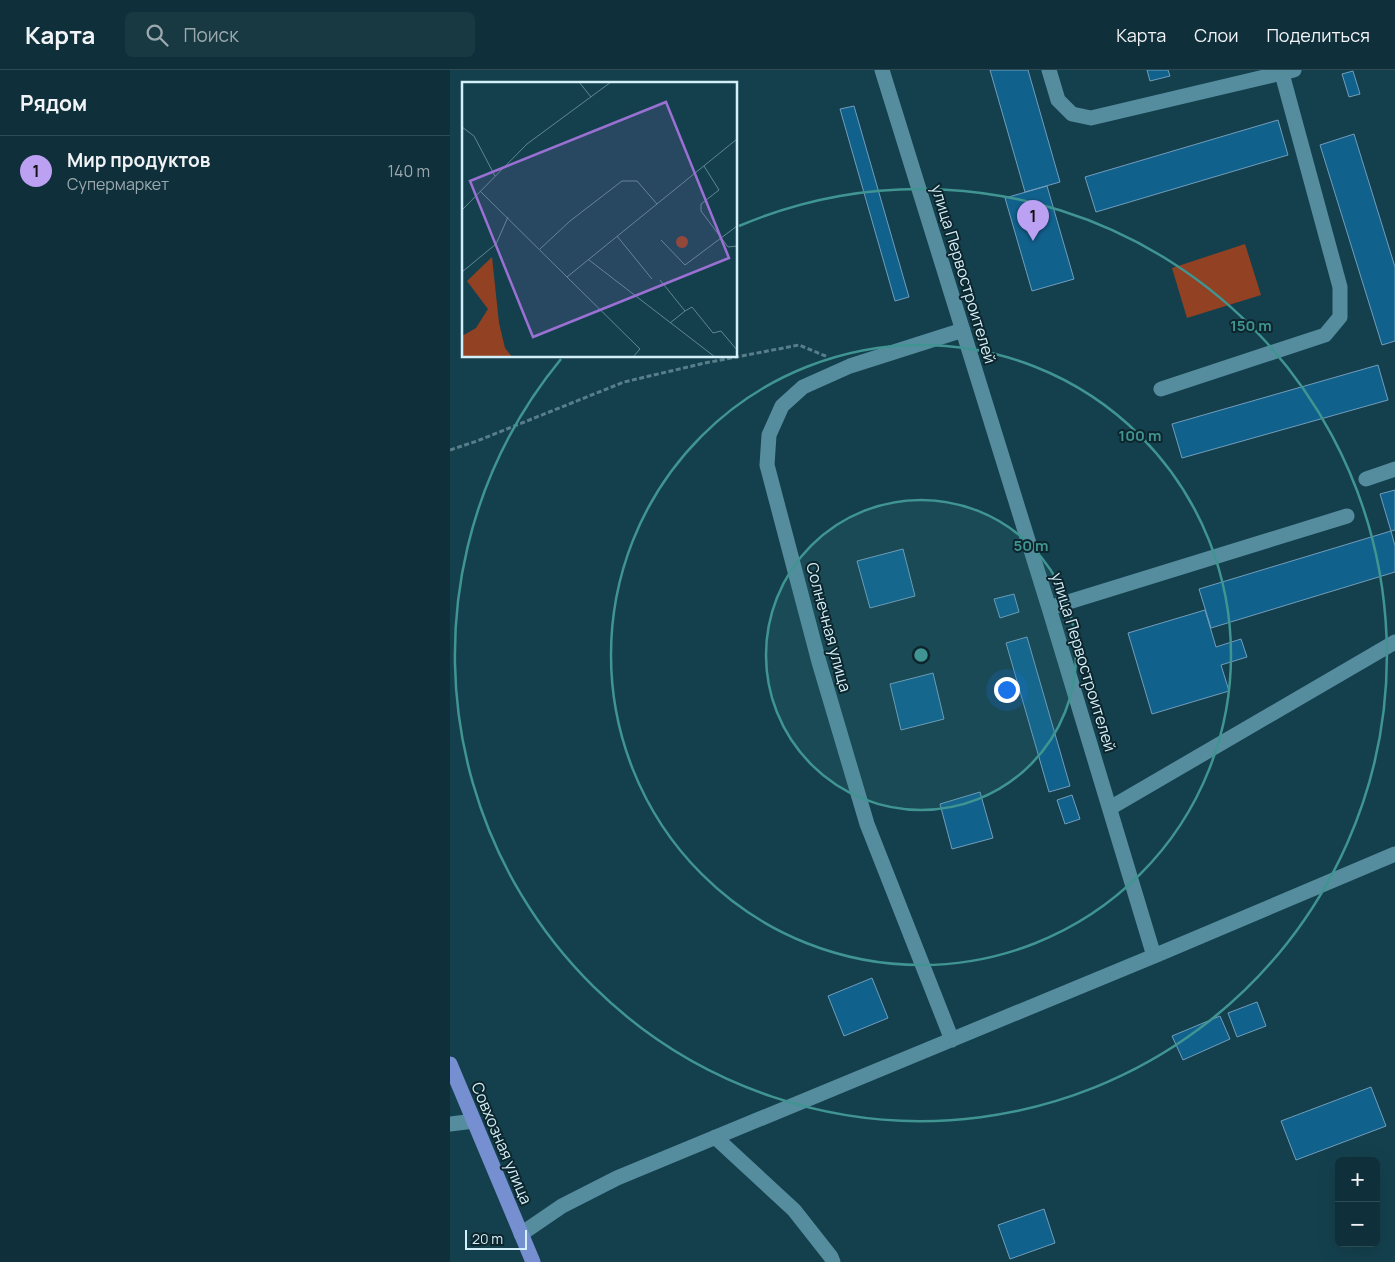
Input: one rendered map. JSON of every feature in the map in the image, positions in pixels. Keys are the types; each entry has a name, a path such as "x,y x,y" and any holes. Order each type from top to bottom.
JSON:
{"main road":[{"name":"Совхозная улица","path":"450,1064 534,1262"}],"street":[{"name":"улица Первостроителей","path":"882,70 964,330 1154,956"},
{"path":"1049,70 1058,100 1072,114 1091,118 1286,71 1340,287 1340,317 1325,335 1161,389"},
{"name":"Солнечная улица","path":"952,1040 867,824 819,662 767,465 769,435 782,406 803,387 850,366 964,330"},
{"path":"1366,479 1395,470"},
{"path":"1049,608 1347,516"},
{"path":"1110,808 1395,642"},
{"path":"521,1234 562,1206 616,1178 1154,956 1395,854"},
{"path":"450,1124 474,1122"},
{"path":"715,1137 794,1210 833,1262"}],"path":[{"path":"738,357 799,346 850,366"},
{"path":"450,450 624,382 733,358"}],"shaded area":[{"path":"1245,244 1261,295 1187,318 1172,268"}],"building":[{"path":"990,70 1028,70 1060,182 1025,192"},
{"path":"1147,70 1168,70 1170,76 1150,81"},
{"path":"1353,71 1360,94 1349,97 1342,74"},
{"path":"854,106 909,297 895,301 840,109"},
{"path":"1278,120 1288,155 1096,212 1085,177"},
{"path":"1354,134 1395,267 1395,341 1382,345 1320,145"},
{"path":"1047,186 1074,279 1032,291 1005,198"},
{"path":"1378,365 1388,400 1182,458 1172,424"},
{"path":"1395,490 1395,530 1391,531 1380,494"},
{"path":"1391,531 1395,546 1395,572 1211,628 1199,589"},
{"path":"903,549 915,596 870,608 857,561"},
{"path":"1014,594 1019,612 1000,618 994,599"},
{"path":"1205,610 1216,647 1241,639 1247,657 1221,665 1229,691 1152,714 1128,633"},
{"path":"1027,637 1070,786 1049,792 1006,643"},
{"path":"933,673 944,719 901,730 890,684"},
{"path":"980,792 993,838 952,849 940,804"},
{"path":"1072,795 1080,819 1065,824 1057,800"},
{"path":"872,978 888,1018 844,1036 828,996"},
{"path":"1257,1002 1266,1026 1237,1037 1228,1013"},
{"path":"1220,1016 1230,1039 1183,1060 1172,1036"},
{"path":"1371,1087 1386,1126 1296,1160 1281,1121"},
{"path":"1044,1209 1055,1243 1010,1259 998,1225"}],"place":[{"name":"Мир продуктов","path":"1033,241"}]}
